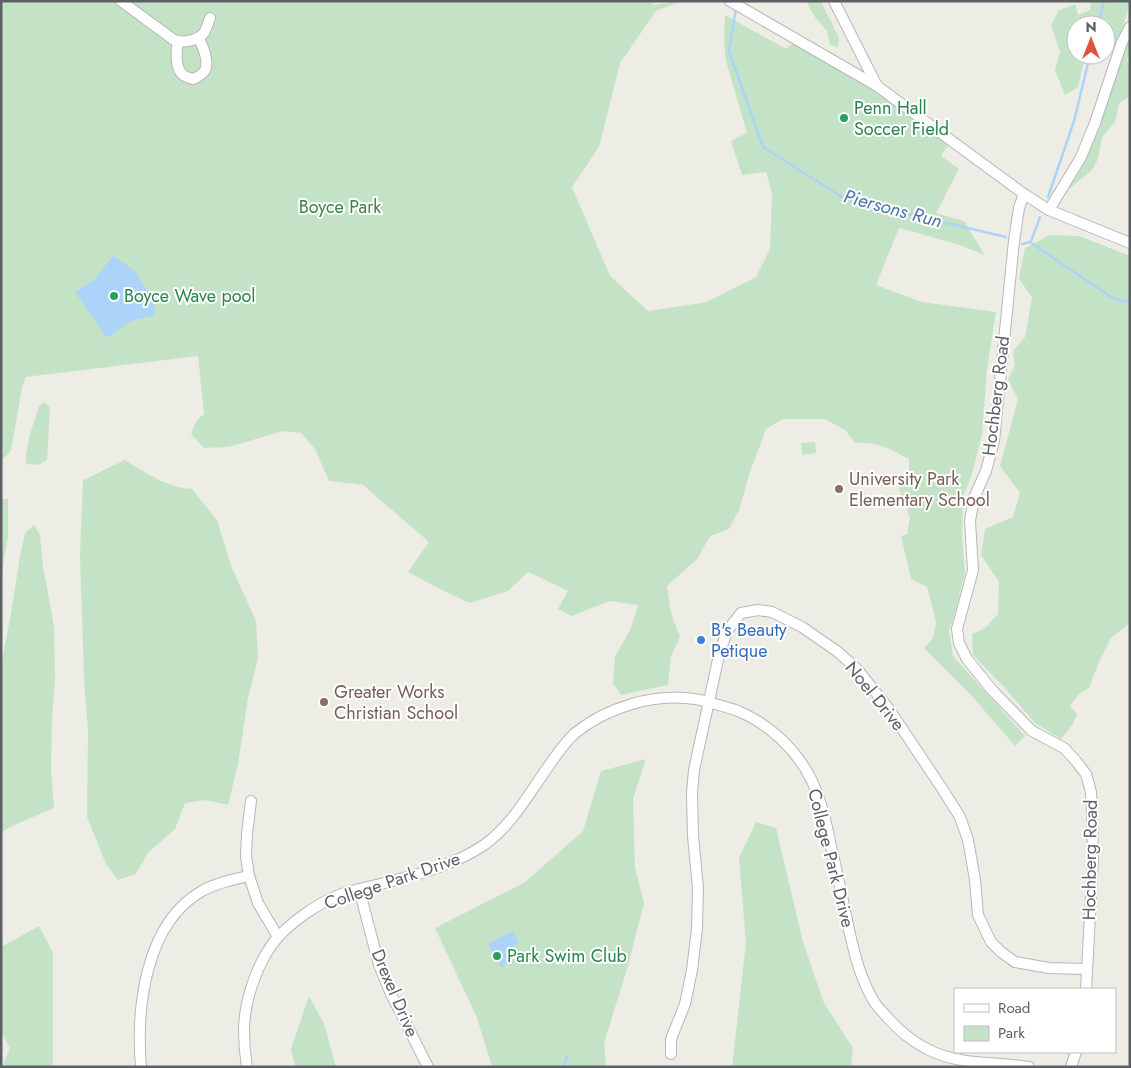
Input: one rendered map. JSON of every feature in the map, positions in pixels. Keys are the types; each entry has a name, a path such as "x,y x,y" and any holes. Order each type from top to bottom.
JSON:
{"street":[{"path":"121,1 178,41 193,40 204,34 210,18"},
{"path":"834,1 877,86"},
{"path":"734,4 877,86 1024,194 1049,210 1130,243"},
{"path":"1049,210 1081,157 1095,123 1122,42 1130,26"},
{"path":"178,41 177,49 180,72 184,76 194,79 201,75 206,68 205,55 198,38"},
{"name":"Hochberg Road","path":"1024,194 1019,208 1014,241 994,441 986,471 974,498 970,521 973,570 957,630 959,643 967,659 992,690 1032,731 1064,748 1086,774 1091,792 1093,850 1086,988"},
{"name":"Noel Drive","path":"671,1054 671,1039 685,1004 692,970 697,929 698,888 692,793 694,770 726,631 741,613 758,610 772,612 802,627 838,652 857,669 889,709 960,817 968,840 975,880 978,915 992,942 1001,952 1015,962 1049,968 1087,969"},
{"name":"College Park Drive","path":"247,1067 244,1030 247,1005 253,982 265,956 278,937 296,921 317,906 338,895 441,867 463,858 483,846 514,817 559,751 573,735 603,715 618,708 647,700 676,698 709,702 754,719 776,735 796,756 811,779 820,802 858,964 866,986 877,1006 903,1034 929,1050 956,1060 1029,1067"},
{"path":"251,801 246,834 246,856 249,876 258,903 278,937"},
{"path":"141,1067 140,1033 142,1006 152,958 159,939 177,911 187,901 217,884 249,876"},
{"name":"Drexel Drive","path":"359,889 379,966 428,1067"},
{"path":"1070,1067 1076,1053"}],"green space":[{"name":"Boyce Park","path":"1,1 655,1 652,5 682,1 656,11 620,63 599,147 572,187 610,276 648,311 707,302 756,277 770,249 772,194 766,172 742,175 731,141 747,133 726,61 724,42 725,15 786,49 794,42 875,89 949,144 941,156 959,169 936,213 964,221 985,255 960,245 899,228 876,285 922,302 996,312 987,369 982,435 972,474 963,497 962,536 965,573 949,631 953,656 1025,736 1015,746 971,695 924,648 933,638 936,622 927,587 911,579 901,536 907,534 910,517 899,489 909,473 909,459 877,445 855,443 845,430 825,419 783,419 766,429 750,472 739,510 729,529 710,536 697,559 667,586 671,613 680,637 671,656 668,685 621,695 613,683 615,657 631,628 638,605 610,601 571,616 558,609 568,591 528,572 508,591 470,603 408,572 429,542 363,485 329,481 315,449 301,433 283,431 229,447 204,448 191,434 197,420 204,414 198,356 26,377 22,387 11,451 1,461"},
{"path":"806,1 821,1 839,38 838,47 830,45 827,31 815,17"},
{"path":"1091,1 1130,1 1122,31 1116,43 1116,15 1078,15 1090,10"},
{"path":"1075,4 1078,15 1066,15 1066,65 1083,65 1078,87 1065,95 1055,70 1060,52 1051,25 1059,10"},
{"path":"1130,41 1130,52 1127,60 1130,68 1130,96 1119,103 1115,122 1102,137 1098,159 1092,170 1068,190 1115,80 1124,47"},
{"path":"1050,235 1079,236 1130,256 1130,624 1111,638 1089,688 1079,694 1070,706 1077,714 1073,724 1061,739 1035,723 973,655 972,634 985,628 998,614 999,582 981,555 985,529 1013,517 1020,493 1000,466 1018,399 1008,379 1015,365 1013,351 1025,337 1032,297 1019,279 1025,248"},
{"path":"45,402 50,408 47,460 38,465 26,464 30,434 39,406"},
{"path":"815,442 816,453 802,455 801,443"},
{"path":"125,460 166,483 192,489 217,520 232,568 256,621 258,658 248,698 238,764 228,805 206,800 185,803 175,829 148,853 136,874 118,880 106,864 87,817 88,731 84,679 80,555 83,480"},
{"path":"1,499 8,499 8,537 1,577"},
{"path":"34,525 40,535 43,566 54,626 55,679 51,767 54,808 8,828 1,833 1,666 25,533"},
{"path":"646,759 633,799 635,867 644,903 628,966 604,1043 606,1067 492,1067 477,1018 435,928 524,883 583,831 601,771"},
{"path":"756,822 776,828 803,942 824,1003 853,1048 851,1067 732,1067 746,943 739,858"},
{"path":"39,926 53,953 53,1067 2,1067 10,1048 1,1031 1,947"},
{"path":"309,996 324,1024 336,1067 295,1067 291,1049"}],"water":[{"name":"Boyce Wave pool","path":"113,256 135,271 153,301 155,315 131,321 107,338 75,292 94,280"},
{"path":"513,931 519,943 506,951 512,961 501,967 488,944"}],"waterway":[{"path":"1100,15 1104,1"},
{"name":"Piersons Run","path":"736,8 729,51 763,147 845,199 1006,237"},
{"path":"1048,197 1074,121 1088,65"},
{"path":"1031,241 1040,217"},
{"name":"Piersons Run","path":"1022,244 1030,242 1114,299 1130,302"},
{"path":"563,1067 567,1057"}],"place":[{"name":"Penn Hall Soccer Field","path":"844,118"},
{"name":"Boyce Wave pool","path":"114,296"},
{"name":"University Park Elementary School","path":"839,489"},
{"name":"B's Beauty Petique","path":"701,640"},
{"name":"Greater Works Christian School","path":"324,702"},
{"name":"Park Swim Club","path":"497,956"}]}
